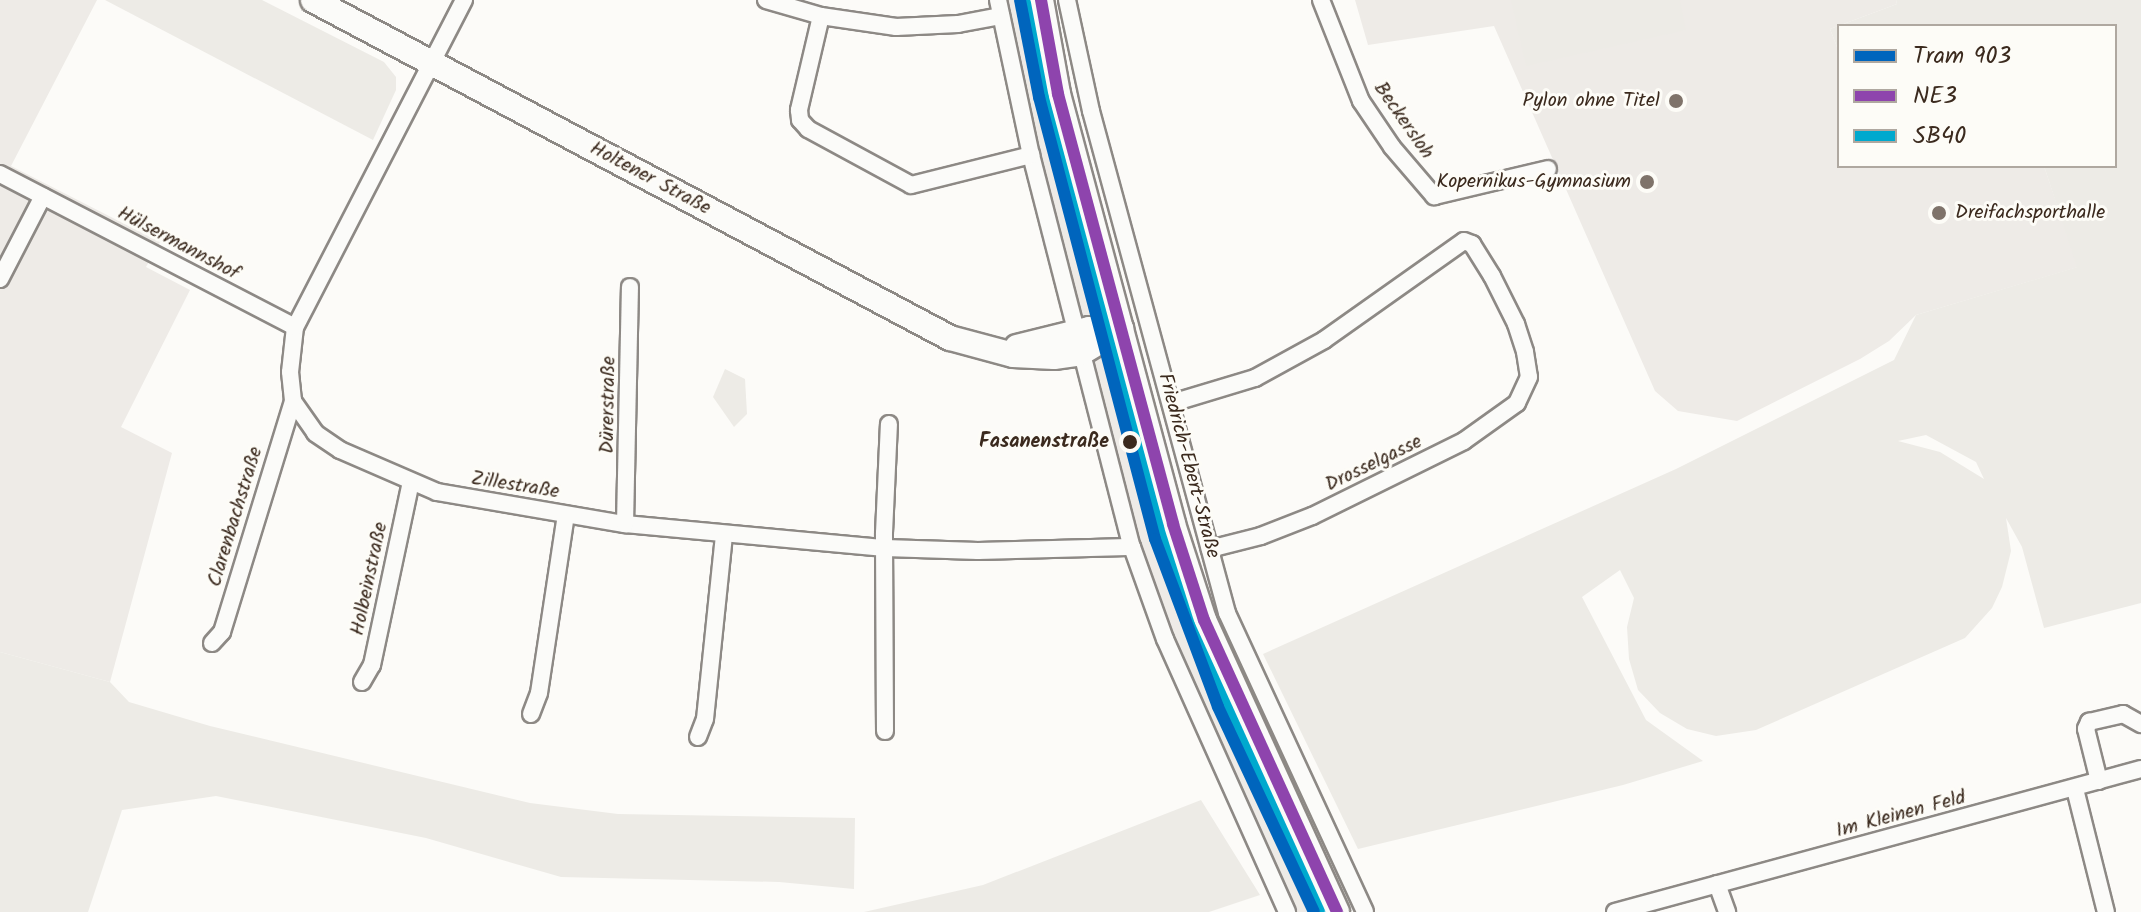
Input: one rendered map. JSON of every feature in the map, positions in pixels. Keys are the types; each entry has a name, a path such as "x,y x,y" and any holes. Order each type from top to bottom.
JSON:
{"street":[{"name":"Holtener Straße","path":"313,0 950,338 1032,358 1082,339 1121,329"},
{"path":"293,401 290,372 295,327 464,0"},
{"path":"766,0 821,16 896,27 958,24 999,8 1031,155 1082,339 1132,547 1165,639 1287,912"},
{"name":"Friedrich-Ebert-Straße","path":"1041,0 1058,94 1173,524 1204,620 1337,912"},
{"name":"Friedrich-Ebert-Straße","path":"1067,0 1091,111 1227,613 1365,912"},
{"name":"Beckersloh","path":"1321,0 1361,101 1392,147 1434,196 1548,169"},
{"path":"821,16 799,110 800,120 808,129 911,185 1031,155"},
{"name":"Hülsermannshof","path":"0,174 295,327"},
{"path":"0,279 43,196"},
{"name":"Drosselgasse","path":"1172,403 1255,378 1324,340 1456,244 1472,244 1516,324 1529,377 1517,403 1464,441 1312,516 1261,536 1210,549"},
{"name":"Dürerstraße","path":"625,524 630,287"},
{"path":"1082,339 1114,304"},
{"name":"Holtener Straße","path":"1082,339 1108,362 1135,378"},
{"name":"Zillestraße","path":"293,401 315,433 340,450 411,482 478,501 625,524 885,548 978,551 1132,547"},
{"name":"Clarenbachstraße","path":"212,643 222,632 293,401"},
{"path":"885,731 889,424"},
{"name":"Holbeinstraße","path":"362,682 372,665 411,482"},
{"path":"531,714 539,693 566,515"},
{"path":"698,737 705,719 724,535"},
{"path":"2099,781 2086,729 2089,722 2123,714 2141,724"},
{"name":"Im Kleinen Feld","path":"1615,912 2141,769"},
{"path":"2075,789 2106,912"},
{"path":"1717,884 1727,912"}],"shaded area":[{"path":"0,0 97,0 11,166 160,242 146,267 190,290 121,427 172,453 110,682 0,652"},
{"path":"105,0 262,0 384,62 396,77 396,90 373,140"},
{"path":"1005,0 1025,0 1043,97 1122,397 1192,628 1319,912 1297,912 1171,635 1124,501 1103,400 1031,122"},
{"path":"1355,0 1896,0 1897,4 1830,29 1837,47 1837,168 2045,168 2078,267 1916,315 1889,341 1860,359 1737,421 1678,411 1655,391 1494,26 1368,45"},
{"path":"1511,0 1680,0 1686,30 1526,66"},
{"path":"1896,0 2141,0 2141,603 2044,628 2022,547 2006,518 2011,551 2002,587 1992,608 1965,638 1756,730 1716,736 1687,729 1660,713 1638,690 1629,659 1627,627 1634,598 1620,570 1582,597 1646,720 1703,761 1623,785 1358,849 1263,654 1676,469 1894,360 1916,315 2077,267 2045,168 2117,168 2117,24 1843,24 1897,4","holes":["1926,435 1976,462 1984,479 1940,452 1898,441"]},
{"path":"1837,26 1837,47 1830,29"},
{"path":"725,369 745,379 747,414 734,427 713,397"},
{"path":"0,652 110,682 129,702 210,726 530,803 618,814 855,818 854,889 779,882 561,877 426,838 216,796 122,810 88,912 0,912"},
{"path":"1201,800 1260,895 1209,912 864,912 983,885"}],"tram line":[{"name":"903","path":"1020,0 1039,97 1155,539 1218,707 1314,912"}],"transit line":[{"name":"NE3","path":"1041,0 1058,94 1173,524 1204,620 1337,912"},
{"name":"SB40","path":"1025,3 1043,98 1158,528 1189,625 1319,912"}],"place":[{"name":"Pylon ohne Titel","path":"1676,101"},
{"name":"Kopernikus-Gymnasium","path":"1647,182"},
{"name":"Dreifachsporthalle","path":"1939,213"},
{"name":"Fasanenstraße","path":"1130,442"}]}
